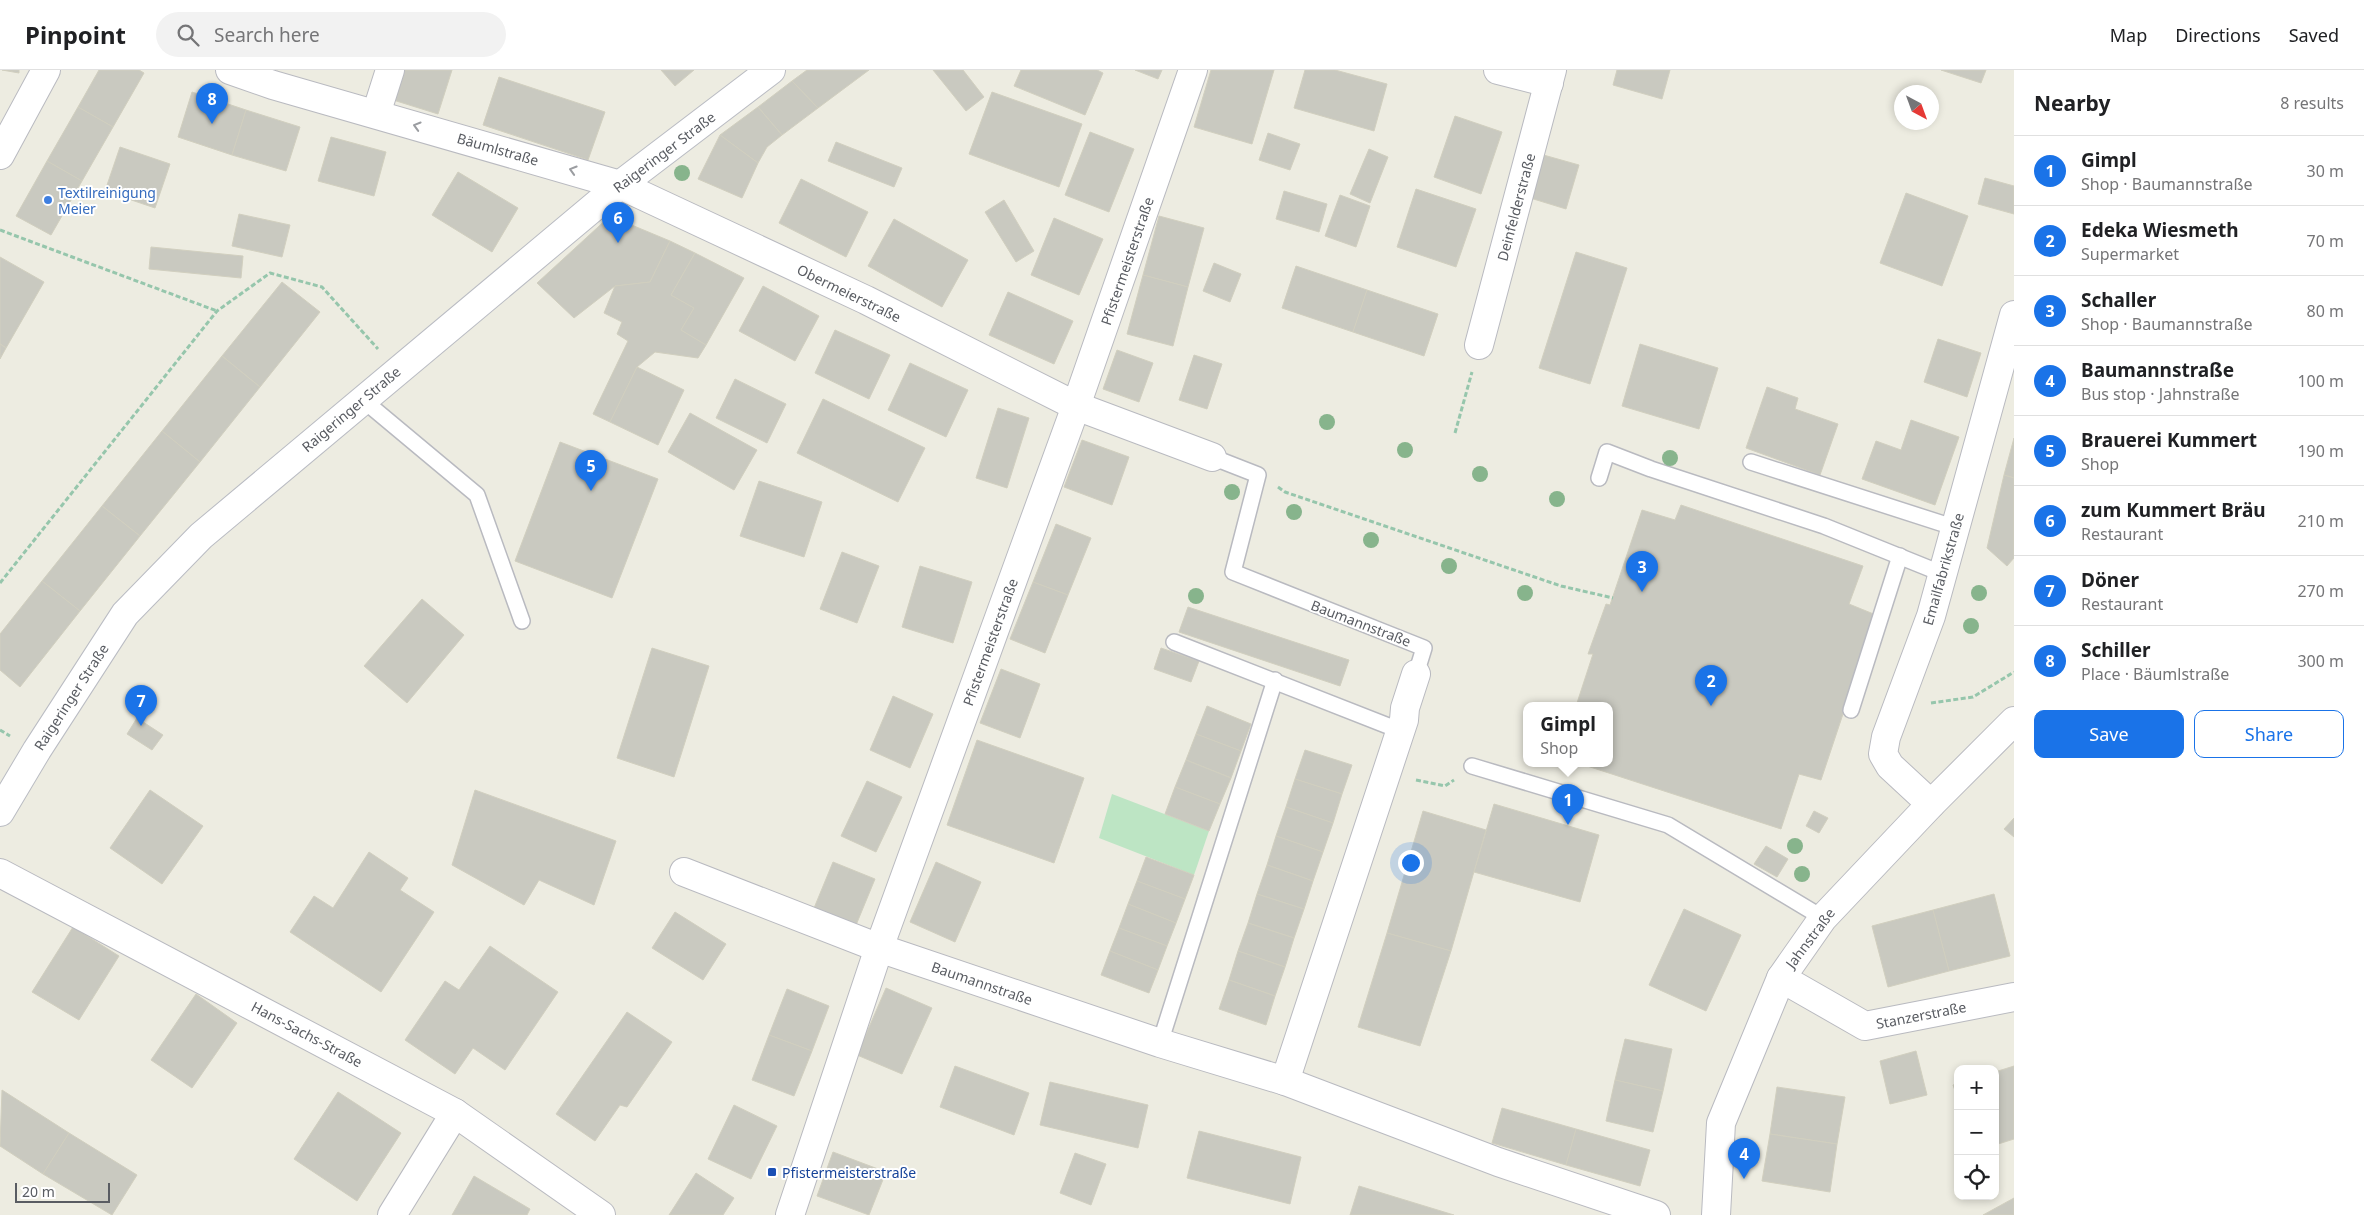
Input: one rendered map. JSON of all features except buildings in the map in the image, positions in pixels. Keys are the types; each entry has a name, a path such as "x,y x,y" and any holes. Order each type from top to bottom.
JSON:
{"street":[{"path":"0,154 46,70"},
{"name":"Bäumlstraße","path":"230,70 273,85 620,185"},
{"path":"376,114 390,70"},
{"name":"Raigeringer Straße","path":"0,812 37,750 125,614 202,536 362,399 620,185 771,70"},
{"name":"Pfistermeisterstraße","path":"790,1215 879,948 1076,406 1193,70"},
{"path":"1498,70 1551,76"},
{"name":"Deinfelderstraße","path":"1480,345 1551,76"},
{"name":"Obermeierstraße","path":"620,185 866,300 1076,406"},
{"name":"Emailfabrikstraße","path":"1931,804 1890,766 1883,754 1886,737 1931,616 2014,315"},
{"path":"1076,406 1212,457"},
{"name":"Baumannstraße","path":"1285,1081 1400,731 1416,674"},
{"name":"Jahnstraße","path":"1716,1215 1721,1123 1781,978 1823,918 1931,804 2014,721"},
{"name":"Baumannstraße","path":"684,872 879,948 1160,1043 1285,1081 1498,1162 1656,1215"},
{"name":"Hans-Sachs-Straße","path":"0,873 455,1114 601,1215"},
{"name":"Stanzerstraße","path":"1781,978 1865,1026 2014,998"},
{"path":"392,1215 455,1114"}],"lane":[{"path":"362,399 477,495 522,621"},
{"path":"1599,478 1608,452 1651,469 1824,526 1943,574"},
{"path":"1212,457 1258,475"},
{"path":"1751,462 1956,528"},
{"name":"Baumannstraße","path":"1258,475 1233,572 1424,648 1416,674"},
{"path":"1851,710 1900,556"},
{"path":"1174,642 1275,680 1400,731"},
{"path":"1160,1043 1275,680"},
{"path":"1472,766 1668,825 1823,918"}],"path":[{"path":"0,230 217,311"},
{"path":"0,583 217,311 270,273 322,287 397,370"},
{"path":"1455,433 1480,345"},
{"path":"1258,475 1285,492 1561,586 1613,598"},
{"path":"1902,694 1935,704 1972,697 2014,672"},
{"path":"1386,773 1445,786 1472,766"}],"green space":[{"path":"1112,794 1209,831 1194,875 1099,838"}],"place":[{"name":"Schiller","path":"212,124"},
{"name":"Textilreinigung Meier","path":"48,200"},
{"name":"zum Kummert Bräu","path":"618,243"},
{"name":"Brauerei Kummert","path":"591,491"},
{"name":"Schaller","path":"1642,592"},
{"name":"Edeka Wiesmeth","path":"1711,706"},
{"name":"Döner","path":"141,726"},
{"name":"Gimpl","path":"1568,825"},
{"name":"Pfistermeisterstraße","path":"772,1172"},
{"name":"Baumannstraße","path":"1744,1179"}]}
